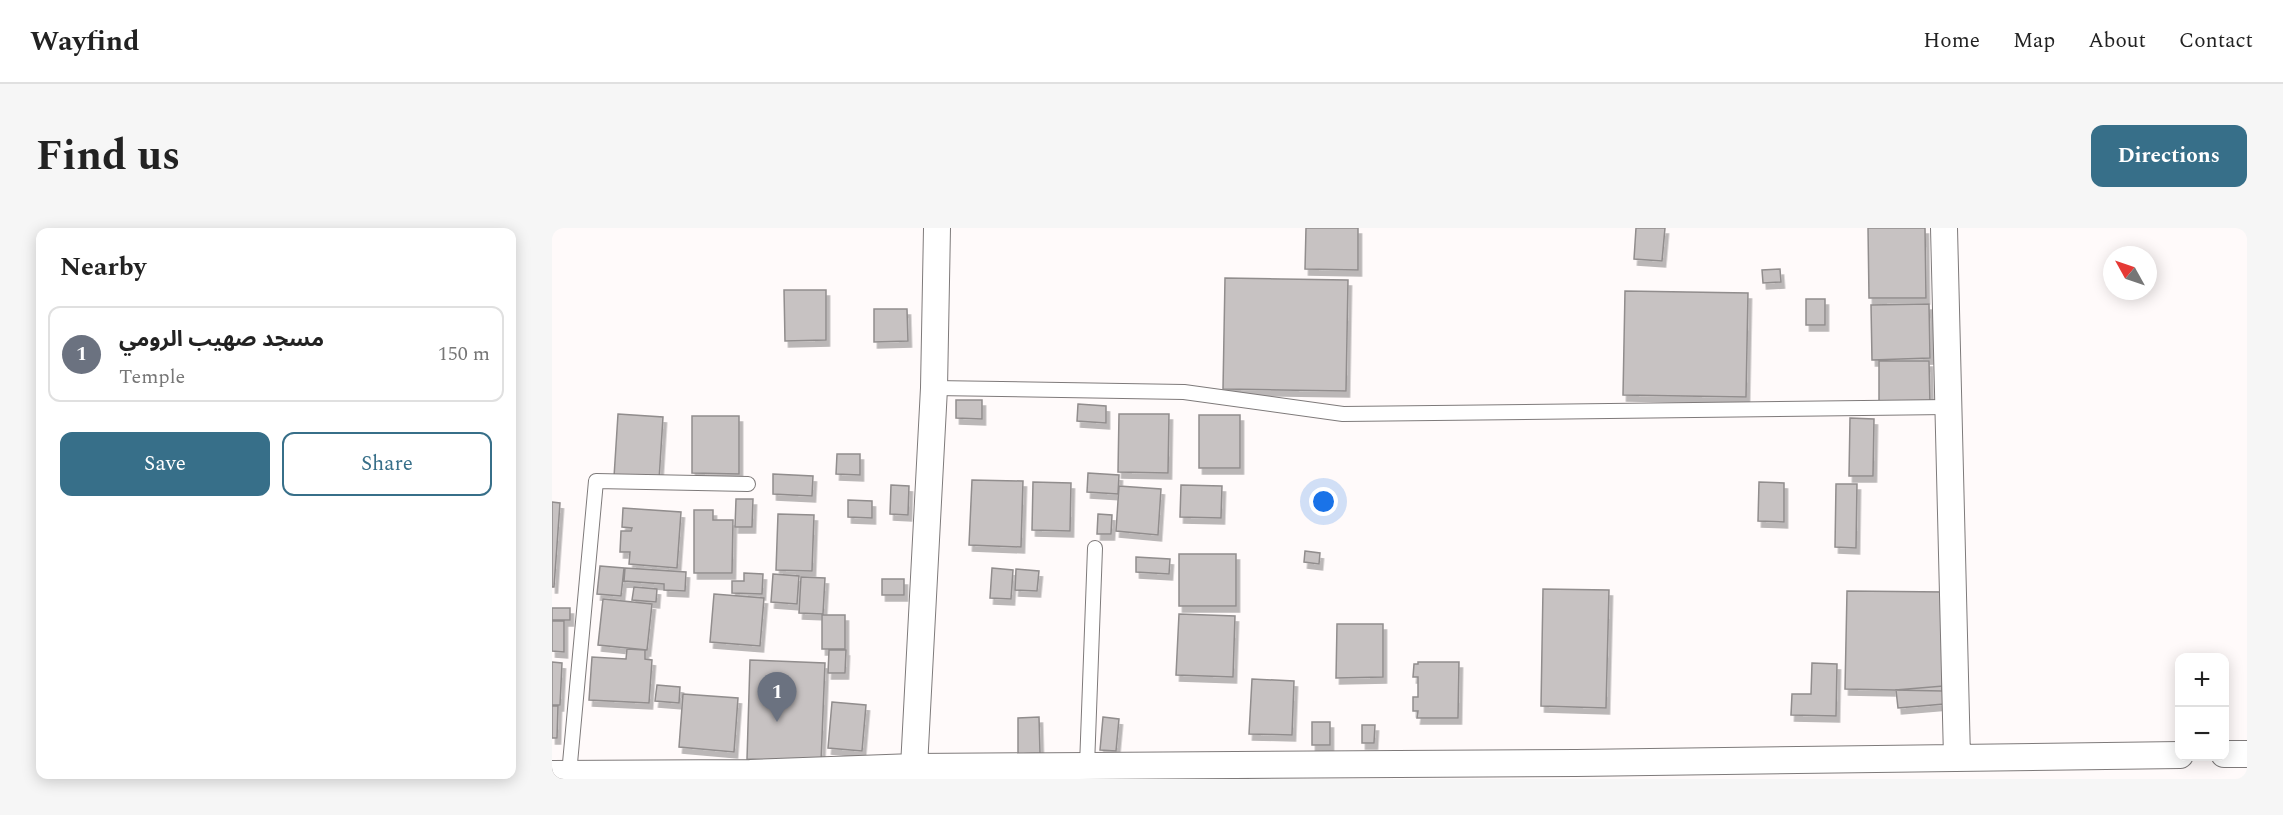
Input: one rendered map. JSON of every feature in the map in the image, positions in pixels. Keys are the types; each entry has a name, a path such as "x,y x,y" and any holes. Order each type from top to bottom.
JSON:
{"street":[{"path":"914,767 934,388 937,228"},
{"path":"1944,228 1957,758"},
{"path":"2229,754 2247,754"},
{"path":"560,774 750,776 914,767 1088,766 1194,772 1577,771 1957,758 2175,755"}],"lane":[{"path":"934,388 1184,392 1343,414 1948,407"},
{"path":"560,774 596,482 747,484"},
{"path":"1088,766 1095,548"}],"building":[{"path":"1306,228 1358,228 1358,270 1305,269"},
{"path":"1636,228 1665,228 1662,261 1634,259"},
{"path":"1868,228 1925,228 1926,298 1869,298"},
{"path":"1780,269 1781,282 1763,283 1762,270"},
{"path":"1225,278 1348,280 1346,391 1223,389"},
{"path":"784,290 826,290 826,340 785,341"},
{"path":"1625,291 1748,293 1746,397 1623,395"},
{"path":"1806,299 1825,299 1825,325 1806,325"},
{"path":"1929,304 1930,358 1872,360 1871,305"},
{"path":"874,309 907,309 908,341 874,342"},
{"path":"1879,361 1929,361 1930,404 1879,404"},
{"path":"956,400 982,400 982,419 956,418"},
{"path":"1078,404 1106,406 1106,423 1077,421"},
{"path":"618,414 663,417 659,480 614,477"},
{"path":"1119,414 1169,414 1168,473 1118,472"},
{"path":"1199,415 1240,415 1240,468 1199,468"},
{"path":"692,416 739,416 739,474 692,473"},
{"path":"1850,418 1874,419 1873,476 1849,476"},
{"path":"837,454 860,454 860,475 836,474"},
{"path":"1088,473 1119,475 1118,494 1087,492"},
{"path":"773,474 813,476 812,496 773,494"},
{"path":"972,480 1023,481 1021,547 969,545"},
{"path":"1033,482 1071,483 1070,531 1032,530"},
{"path":"1759,482 1784,483 1784,522 1758,521"},
{"path":"1836,484 1857,484 1856,548 1835,547"},
{"path":"891,485 909,486 908,515 890,514"},
{"path":"1181,485 1222,486 1221,518 1180,517"},
{"path":"1119,486 1161,489 1158,535 1116,531"},
{"path":"736,499 753,499 752,527 735,527"},
{"path":"848,500 872,501 872,518 848,517"},
{"path":"552,502 560,503 554,587 552,587"},
{"path":"623,508 681,512 677,568 629,564 630,552 620,552 621,531 631,531 632,528 622,527"},
{"path":"694,510 713,510 713,520 733,520 732,573 694,573"},
{"path":"778,514 814,515 812,571 776,570"},
{"path":"1098,514 1112,515 1111,534 1097,534"},
{"path":"1305,551 1320,553 1319,564 1304,562"},
{"path":"1179,554 1236,554 1236,606 1179,606"},
{"path":"1136,557 1170,559 1169,574 1136,572"},
{"path":"600,566 624,568 621,596 597,594"},
{"path":"625,568 686,572 685,591 664,590 664,584 624,581"},
{"path":"992,568 1013,570 1011,599 990,598"},
{"path":"1016,569 1039,571 1037,591 1015,590"},
{"path":"744,573 763,574 762,594 732,593 732,581 744,581"},
{"path":"773,574 799,576 797,604 771,602"},
{"path":"801,577 825,578 823,614 799,613"},
{"path":"882,579 904,579 904,595 882,595"},
{"path":"634,587 657,589 656,602 632,600"},
{"path":"1543,589 1609,590 1606,708 1541,706"},
{"path":"1847,591 1945,592 1942,691 1845,689"},
{"path":"714,594 764,598 760,646 710,642"},
{"path":"603,599 652,604 647,650 598,645"},
{"path":"552,608 570,608 570,620 552,620"},
{"path":"1179,614 1235,616 1233,677 1176,675"},
{"path":"822,615 845,615 845,649 822,649"},
{"path":"552,621 564,621 564,652 552,651"},
{"path":"1337,624 1383,624 1383,677 1336,678"},
{"path":"627,649 645,650 645,659 652,660 649,703 589,700 592,657 626,659"},
{"path":"829,650 846,650 845,673 828,673"},
{"path":"750,660 825,663 821,762 747,759"},
{"path":"552,662 562,663 560,705 552,705"},
{"path":"1418,662 1459,662 1458,718 1417,718 1418,711 1413,711 1413,697 1418,697 1418,677 1413,677 1414,664"},
{"path":"1812,663 1837,664 1836,716 1791,715 1792,694 1811,694"},
{"path":"1252,679 1294,681 1292,735 1249,734"},
{"path":"657,685 680,687 679,703 655,701"},
{"path":"1943,686 1944,704 1898,708 1896,690"},
{"path":"683,694 738,698 734,752 679,747"},
{"path":"832,702 866,705 862,751 828,748"},
{"path":"552,706 558,706 557,738 552,738"},
{"path":"1039,717 1040,753 1018,754 1018,718"},
{"path":"1103,717 1119,719 1116,751 1100,750"},
{"path":"1312,722 1330,722 1330,745 1312,745"},
{"path":"1362,725 1375,725 1374,743 1362,743"}],"place":[{"name":"مسجد صهيب الرومي","path":"777,722"}]}
